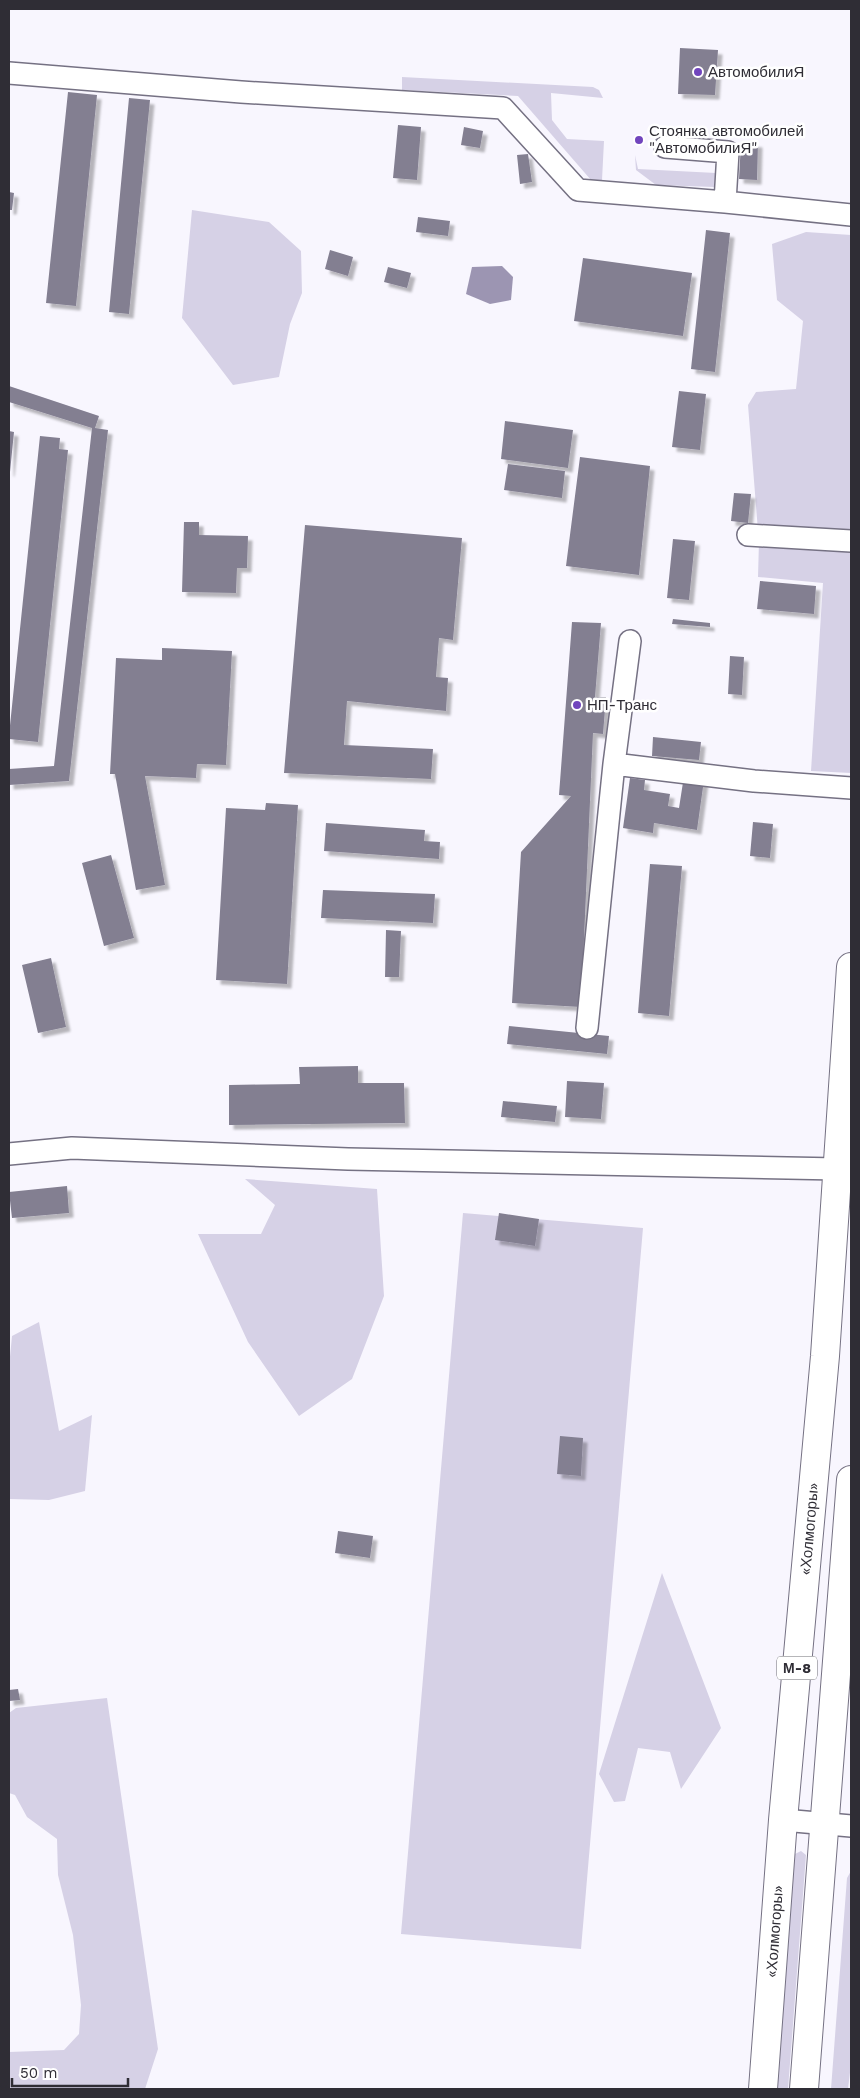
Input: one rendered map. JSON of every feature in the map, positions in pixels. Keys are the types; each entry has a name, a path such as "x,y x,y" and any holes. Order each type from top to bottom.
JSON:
{"highway":[{"name":"«Холмогоры»","path":"763,2089 783,1820 825,1356 851,967"},
{"name":"М-8","path":"804,2089 851,1480"}],"street":[{"path":"9,73 241,92 503,108 578,190 851,215"},
{"path":"665,147 728,152 725,202"},
{"path":"748,535 851,542"},
{"path":"587,1028 614,764 630,640"},
{"path":"614,764 754,781 851,788"},
{"path":"9,1154 72,1148 348,1159 838,1169"},
{"path":"783,1820 851,1826"}],"shaded area":[{"path":"402,77 593,87 599,90 603,98 551,93 552,120 567,139 604,141 602,180 591,180 518,96 402,90"},
{"path":"635,155 638,169 716,173 714,187 656,185 636,170"},
{"path":"192,210 269,222 301,251 302,293 290,324 279,377 233,385 182,318"},
{"path":"806,232 851,235 851,536 758,531 748,405 756,392 796,389 803,321 777,300 772,244"},
{"path":"502,266 513,277 511,300 490,304 466,294 472,267"},
{"path":"759,541 851,547 851,773 811,771 823,583 758,577"},
{"path":"245,1179 377,1189 384,1296 352,1379 299,1416 248,1342 198,1234 261,1234 275,1205"},
{"path":"463,1213 643,1228 581,1949 401,1934"},
{"path":"39,1322 59,1431 92,1415 85,1491 49,1500 9,1499 9,1367 12,1336"},
{"path":"662,1573 721,1728 681,1789 670,1752 638,1748 625,1801 614,1802 599,1774"},
{"path":"107,1698 158,2049 145,2089 9,2089 9,2052 64,2050 79,2034 81,2005 73,1935 58,1875 57,1839 27,1817 15,1795 9,1793 9,1713 16,1708"},
{"path":"801,1851 806,1855 788,2089 775,2089 793,1855"},
{"path":"851,1871 851,2064 848,2089 831,2089 847,1878"}],"building":[{"name":"АвтомобилиЯ","path":"680,48 718,50 715,95 678,94"},
{"path":"68,92 97,95 76,306 46,303"},
{"path":"129,98 150,100 129,314 109,312"},
{"path":"398,125 421,127 417,180 393,178"},
{"path":"464,127 483,131 480,148 461,145"},
{"path":"741,142 758,143 757,180 739,179"},
{"path":"528,154 532,182 520,184 517,155"},
{"path":"9,192 14,193 12,210 9,210"},
{"path":"418,217 450,221 448,236 416,232"},
{"path":"706,230 730,233 715,372 691,369"},
{"path":"330,250 353,257 348,276 325,269"},
{"path":"583,258 692,273 683,336 574,321"},
{"path":"388,267 411,273 407,288 384,282"},
{"path":"9,386 99,416 95,428 108,430 69,781 9,785 9,769 54,766 92,428 9,402"},
{"path":"679,391 706,394 700,450 672,447"},
{"path":"505,421 573,430 568,468 501,459"},
{"path":"9,431 14,432 10,472 9,472"},
{"path":"40,436 60,438 59,449 68,450 38,742 9,739 9,735"},
{"path":"580,457 650,466 639,575 566,566"},
{"path":"508,464 565,471 562,498 504,490"},
{"path":"734,493 751,494 748,523 731,521"},
{"path":"184,522 199,522 199,535 248,536 247,568 237,568 236,593 182,592"},
{"path":"305,525 462,538 453,640 439,638 436,677 448,678 446,711 347,701 344,745 433,749 431,779 284,773"},
{"path":"673,539 695,541 689,600 667,598"},
{"path":"760,581 816,586 814,614 757,609"},
{"path":"673,619 710,623 710,627 672,624"},
{"path":"572,622 601,623 595,697 606,697 603,734 593,733 581,1007 512,1003 521,852 571,796 559,795"},
{"path":"162,648 232,651 226,765 197,764 196,778 145,776 165,885 136,890 115,774 110,774 116,658 162,660"},
{"path":"730,656 744,657 742,695 728,694"},
{"path":"653,737 701,742 699,760 652,756"},
{"path":"684,776 704,780 697,830 654,823 653,833 623,828 630,778 645,780 644,790 670,794 668,806 679,808"},
{"path":"266,803 298,805 287,984 216,980 226,808 265,810"},
{"path":"753,822 773,824 770,858 750,856"},
{"path":"326,823 425,830 424,841 440,842 439,859 324,851"},
{"path":"111,855 134,938 104,946 82,863"},
{"path":"650,864 682,866 669,1016 638,1013"},
{"path":"323,890 435,894 433,923 321,918"},
{"path":"386,930 401,931 399,977 385,977"},
{"path":"51,958 66,1027 38,1033 22,965"},
{"path":"509,1026 609,1036 607,1054 507,1044"},
{"path":"358,1066 358,1083 404,1083 405,1123 229,1125 229,1085 300,1084 299,1067"},
{"path":"567,1081 604,1083 601,1119 565,1117"},
{"path":"503,1101 557,1106 555,1122 501,1117"},
{"path":"67,1186 69,1213 12,1218 9,1192"},
{"path":"499,1213 539,1219 535,1246 495,1240"},
{"path":"560,1436 583,1438 581,1476 557,1474"},
{"path":"338,1531 373,1536 370,1558 335,1553"},
{"path":"18,1689 20,1700 9,1701 9,1690"}],"place":[{"name":"АвтомобилиЯ","path":"698,72"},
{"name":"Стоянка автомобилей \"АвтомобилиЯ\"","path":"639,140"},
{"name":"НП-Транс","path":"577,705"}]}
